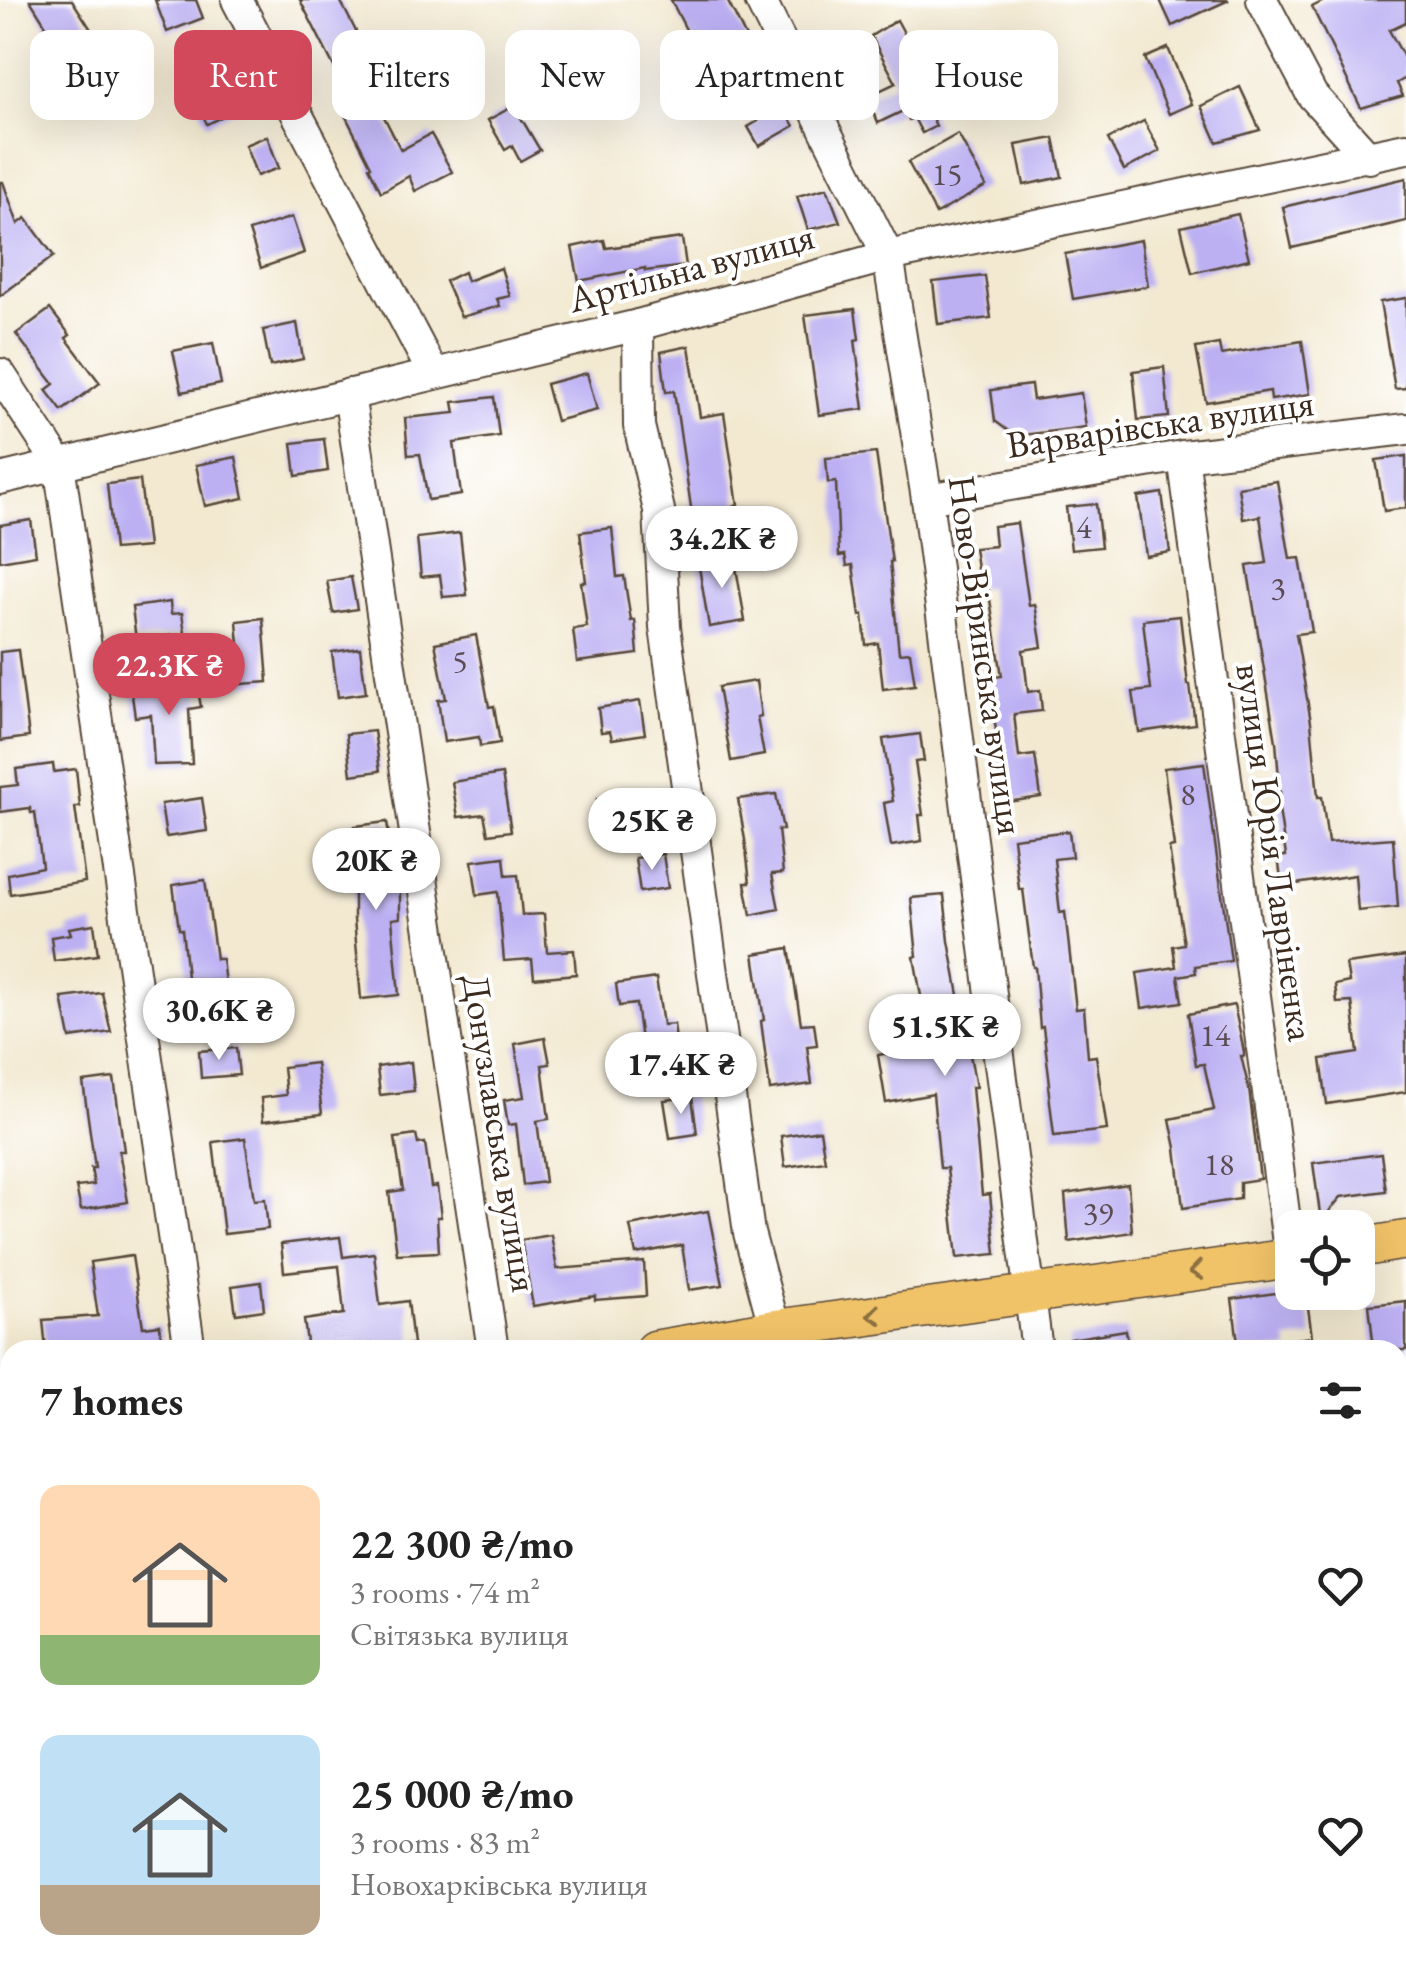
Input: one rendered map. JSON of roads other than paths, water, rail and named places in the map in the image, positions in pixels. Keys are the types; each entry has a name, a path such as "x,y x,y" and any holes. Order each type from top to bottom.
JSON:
{"main road":[{"path":"1375,1245 1406,1240"},
{"path":"775,1340 1030,1293 1275,1260"}],"street":[{"path":"237,0 434,374"},
{"name":"Ново-Віринська вулиця","path":"760,0 888,256 926,500 1036,1340"},
{"path":"1262,0 1312,95 1369,158"},
{"name":"Артільна вулиця","path":"0,480 638,325 888,256 1406,148"},
{"path":"638,325 639,426 659,510 665,627 749,1233 775,1340"},
{"path":"0,374 59,464 189,1340"},
{"name":"Донузлавська вулиця","path":"349,394 491,1340"},
{"name":"Варварівська вулиця","path":"926,500 1182,456 1406,428"},
{"name":"вулиця Юрія Лавріненка","path":"1182,456 1284,1210"}]}
